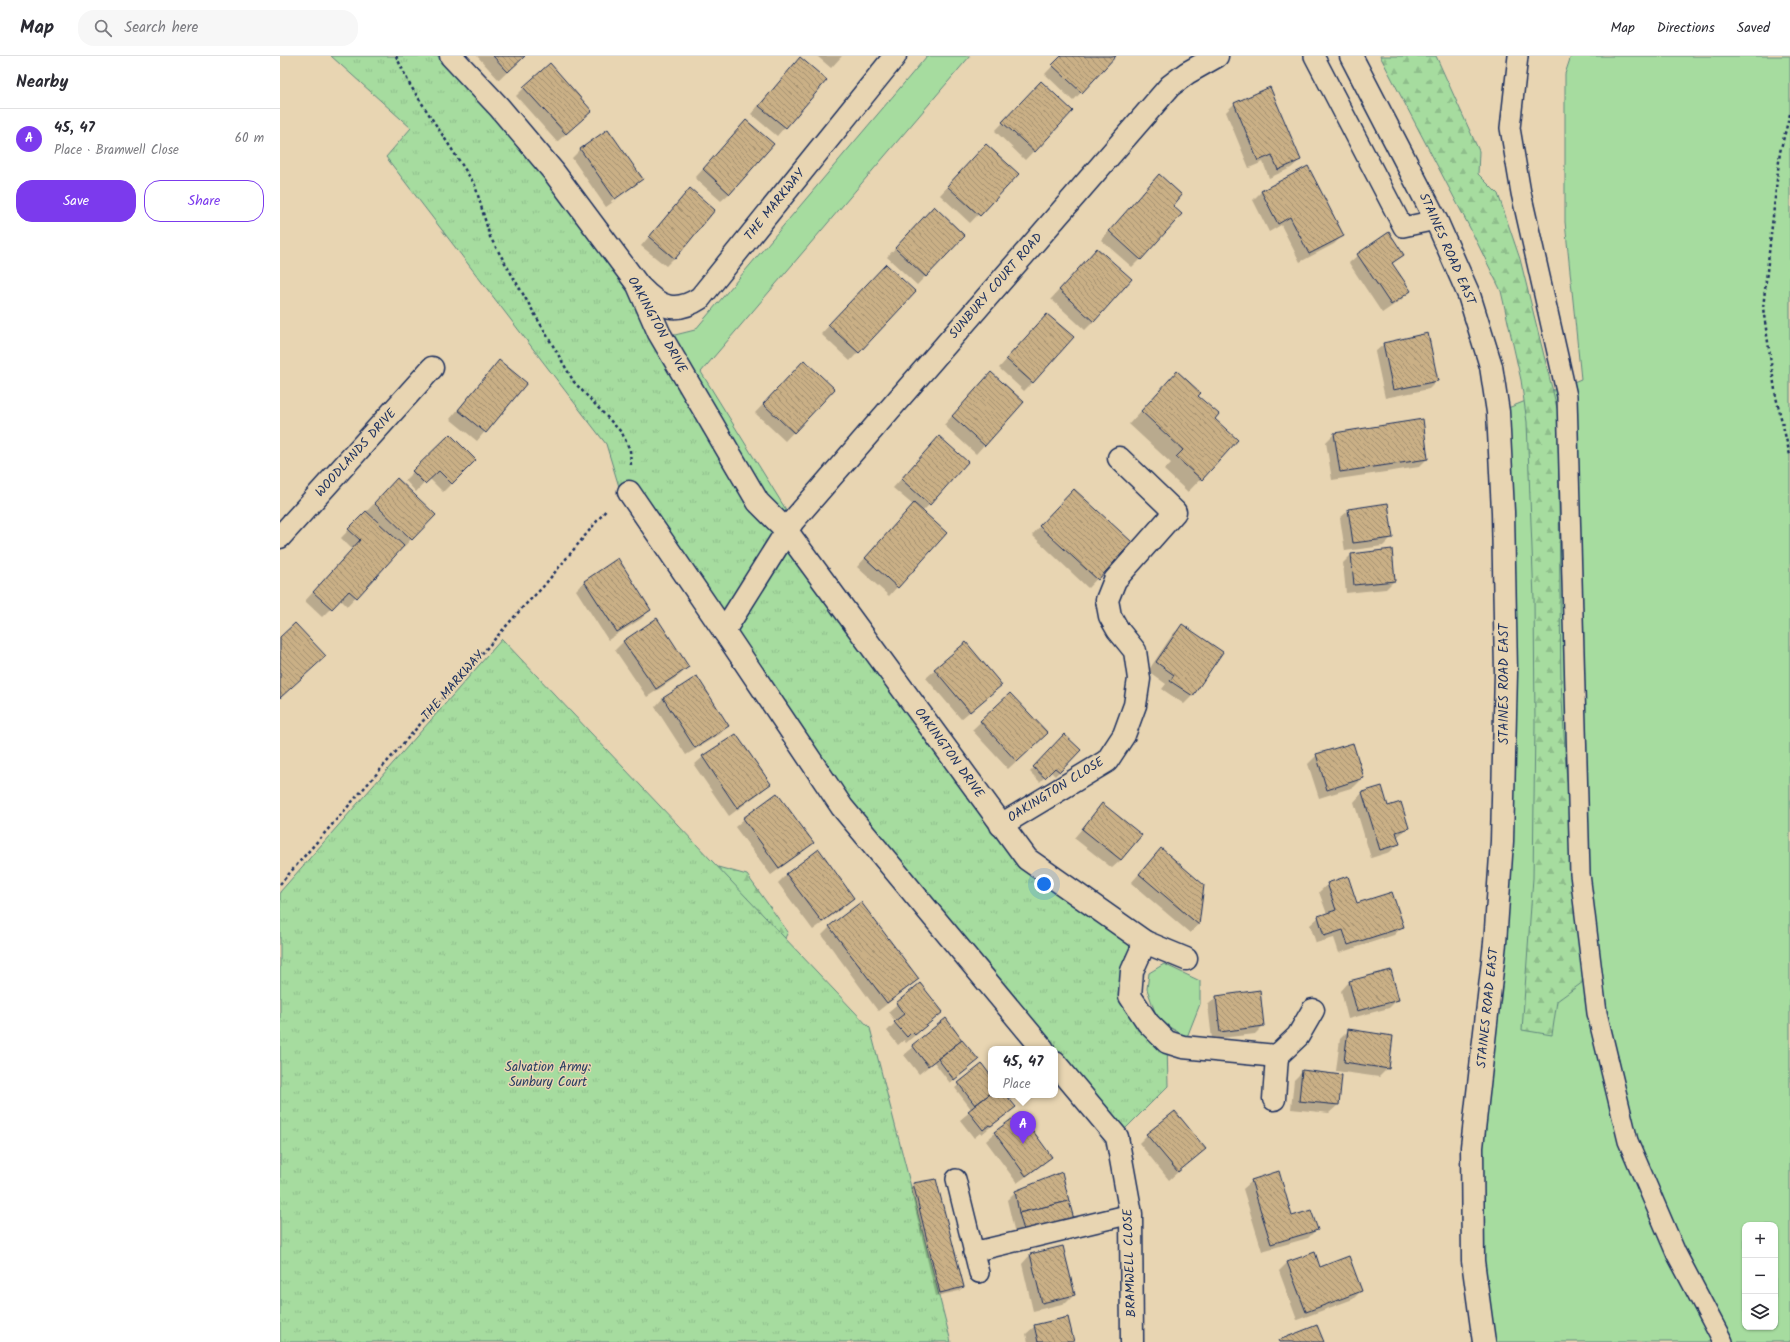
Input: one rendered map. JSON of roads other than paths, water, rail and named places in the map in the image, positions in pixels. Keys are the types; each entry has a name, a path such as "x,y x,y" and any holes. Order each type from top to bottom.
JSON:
{"main road":[{"name":"OAKINGTON DRIVE","path":"451,56 499,106 553,171 638,284 659,333 758,502 786,530 1027,860 1145,942 1186,959"},
{"name":"THE MARKWAY","path":"638,284 652,300 669,307 686,306 700,298 895,56"},
{"name":"SUNBURY COURT ROAD","path":"786,530 1170,86 1187,73 1217,56"},
{"name":"STAINES ROAD EAST","path":"1351,56 1436,220 1469,295 1491,366 1498,412 1503,512 1506,672 1502,841 1495,943 1472,1147 1473,1261 1484,1342"},
{"name":"WOODLANDS DRIVE","path":"280,537 432,368"},
{"name":"OAKINGTON CLOSE","path":"1001,825 1107,760 1124,735 1135,705 1139,679 1135,651 1118,630 1110,616 1107,600 1115,580 1175,512 1120,458"},
{"path":"628,490 842,807 1041,1046"},
{"path":"724,631 786,530"},
{"path":"1145,942 1132,971 1130,996 1148,1023 1167,1042 1183,1047 1277,1056"},
{"path":"1274,1098 1277,1056 1298,1036 1313,1010"},
{"name":"BRAMWELL CLOSE","path":"1058,1067 1117,1137 1130,1214 1132,1342"}],"lane":[{"path":"1314,56 1403,227 1436,220"},
{"path":"1518,56 1510,128 1521,193 1567,396 1580,874 1597,1013 1628,1140 1676,1253 1723,1342"},
{"path":"956,1179 979,1273"},
{"path":"973,1252 1130,1214"}],"place":[{"name":"45, 47","path":"1023,1144"}],"park label":[{"name":"Salvation Army: Sunbury Court","path":"548,1074"}]}
